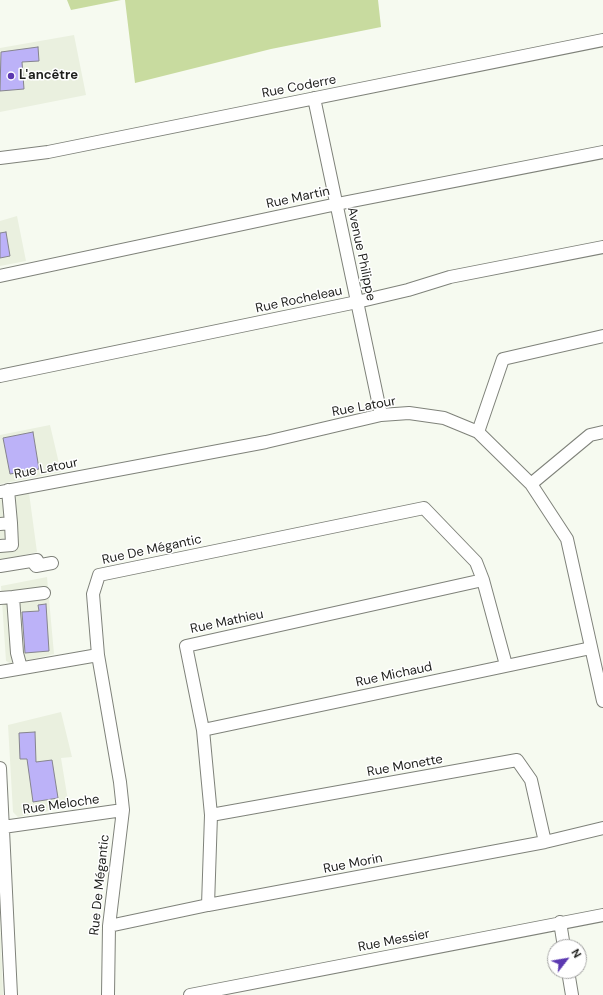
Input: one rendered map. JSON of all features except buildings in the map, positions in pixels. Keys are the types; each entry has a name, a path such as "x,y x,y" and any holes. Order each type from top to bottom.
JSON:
{"street":[{"name":"Rue Coderre","path":"0,158 48,152 603,40"},
{"name":"Avenue Philippe","path":"314,98 381,415"},
{"name":"Rue Martin","path":"0,276 337,204 603,152"},
{"name":"Rue Rocheleau","path":"0,376 357,302 408,290 450,277 603,247"},
{"path":"478,432 503,358 603,336"},
{"name":"Rue Latour","path":"4,491 266,442 381,415 409,413 444,418 478,432 531,484 567,539 603,700"},
{"path":"531,484 590,435 603,432"},
{"path":"2,546 12,546 4,523 4,491"},
{"name":"Rue De Mégantic","path":"108,995 109,926 123,810 120,782 98,655 93,594 99,575 424,508 476,562 483,580 506,665"},
{"path":"0,566 34,560 36,566 52,563"},
{"name":"Rue Mathieu","path":"208,905 211,815 203,730 186,646 483,580"},
{"path":"0,598 13,598 44,593"},
{"path":"13,598 17,653 21,668"},
{"name":"Rue Michaud","path":"203,730 591,648"},
{"path":"0,672 98,655"},
{"name":"Rue Monette","path":"211,815 517,760 531,780 545,842"},
{"path":"0,768 4,827 4,910 11,995"},
{"name":"Rue Meloche","path":"4,827 123,810"},
{"name":"Rue Morin","path":"109,926 208,905 545,842 603,828"},
{"name":"Rue Messier","path":"190,995 560,922 603,915"},
{"path":"560,922 563,939"},
{"path":"569,979 572,995"}],"shaded area":[{"path":"74,35 86,95 0,112 0,48"},
{"path":"17,216 26,261 0,266 0,221"},
{"path":"50,425 61,472 0,484 0,435"},
{"path":"29,493 37,552 19,556 15,560 0,561 0,500"},
{"path":"47,577 54,654 12,664 6,661 1,586"},
{"path":"61,712 72,757 61,758 69,807 18,817 13,812 8,725"},
{"path":"0,918 3,995 0,995"}],"green space":[{"path":"67,0 121,0 71,10"},
{"path":"125,0 378,0 381,27 271,49 135,83"}],"place":[{"name":"L'ancêtre","path":"11,76"}]}
